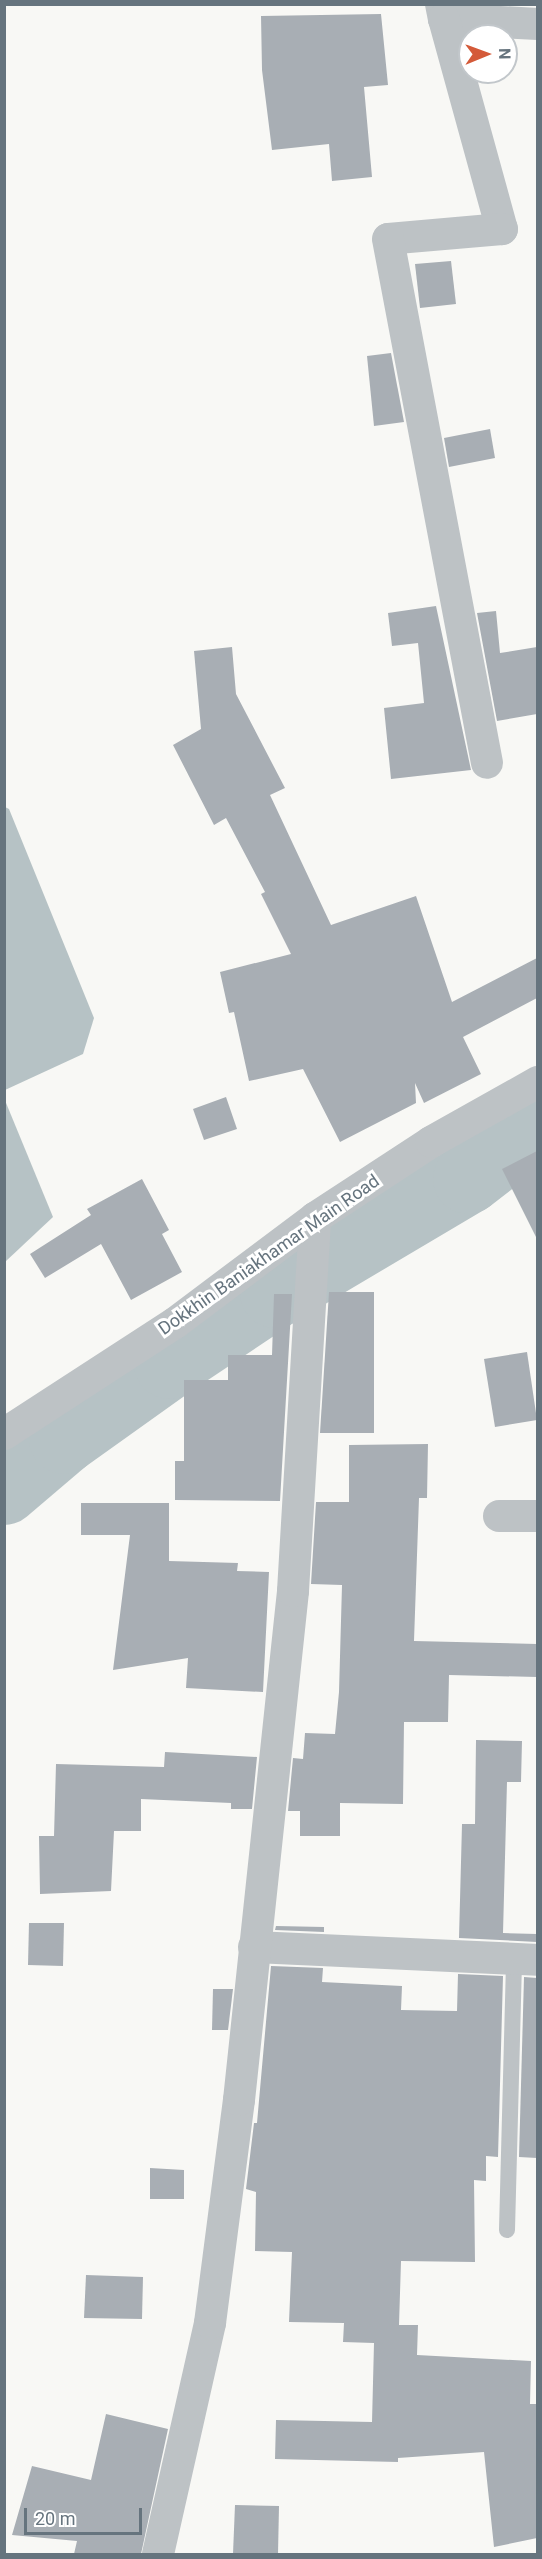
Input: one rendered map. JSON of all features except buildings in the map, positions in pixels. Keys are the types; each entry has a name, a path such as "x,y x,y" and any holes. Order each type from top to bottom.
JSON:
{"street":[{"path":"487,763 388,239 502,229 443,12 537,24"},
{"name":"Dokkhin Baniakhamar Main Road","path":"4,1434 175,1323 315,1218 431,1142 537,1082"},
{"path":"158,2554 210,2323 239,2100 293,1591 315,1218"},
{"path":"499,1516 537,1516"},
{"path":"254,1947 526,1959"}],"lane":[{"path":"507,2230 526,1959"}],"shaded area":[{"path":"5,807 9,809 94,1018 83,1054 5,1090"},
{"path":"4,1098 53,1217 5,1262 4,1262"}],"waterway":[{"path":"4,1490 64,1439 169,1364 275,1293 468,1179 538,1125"}]}
